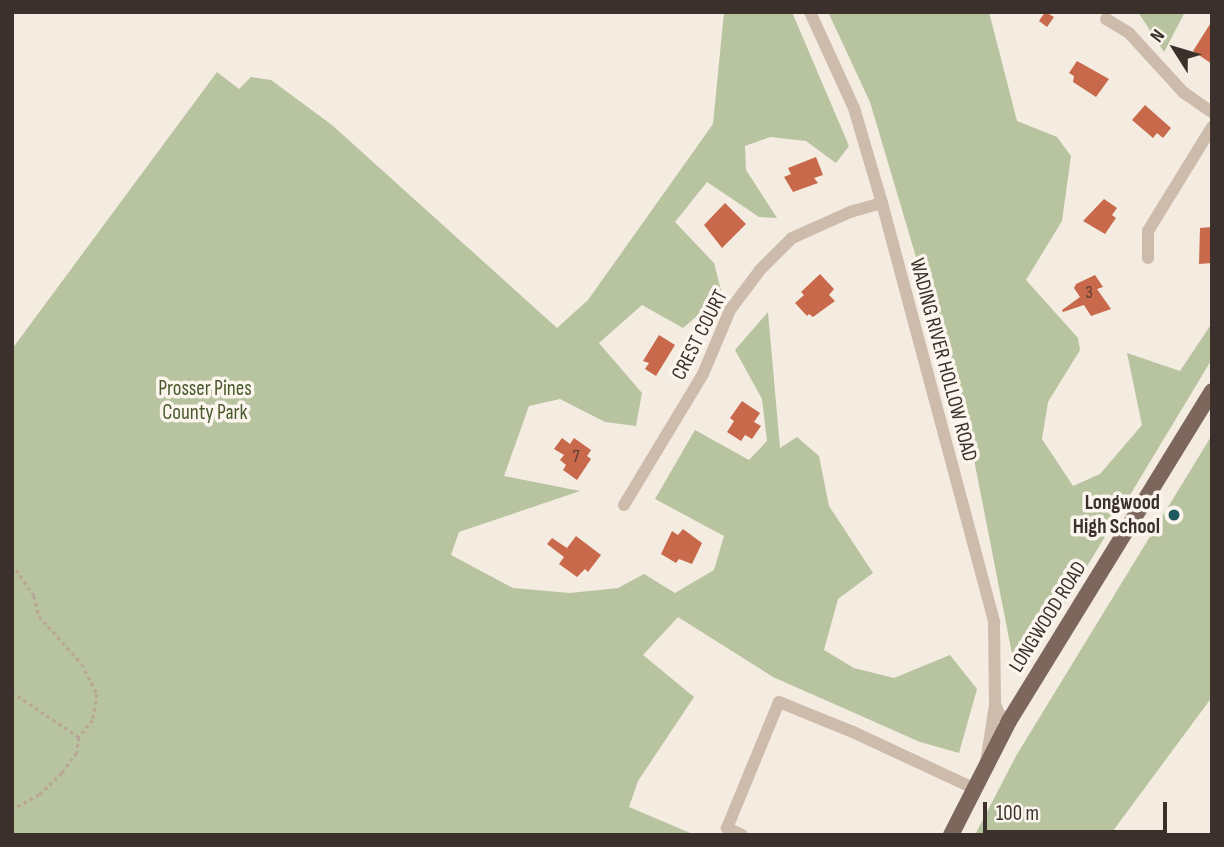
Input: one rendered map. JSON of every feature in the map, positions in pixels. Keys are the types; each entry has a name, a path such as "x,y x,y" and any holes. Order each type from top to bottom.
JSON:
{"main road":[{"name":"LONGWOOD ROAD","path":"951,835 1009,721 1212,391"}],"street":[{"name":"WADING RIVER HOLLOW ROAD","path":"810,12 854,108 994,622 995,704 986,764"},
{"path":"1106,19 1129,33 1183,92 1212,112"},
{"path":"1148,258 1148,231 1212,127"},
{"name":"CREST COURT","path":"624,506 703,374 730,310 760,270 792,238 850,212 882,203"},
{"path":"742,835 727,828 779,702 853,732 973,788"},
{"path":"995,704 999,714 1009,721"}],"path":[{"path":"12,564 34,596 39,616 82,664 97,694 93,720 79,737 77,753 62,773 39,795 12,810"},
{"path":"12,692 79,737"}],"green space":[{"name":"Prosser Pines County Park","path":"724,12 792,12 849,146 836,163 806,141 770,137 745,146 746,170 777,218 759,217 707,182 675,222 714,263 722,294 683,328 642,305 599,343 642,393 636,426 605,422 560,399 529,406 504,476 580,491 459,532 451,555 513,588 570,593 618,588 644,574 675,593 714,570 724,536 655,499 695,430 749,460 767,441 762,399 735,350 768,312 780,448 797,437 819,456 829,506 873,573 838,599 824,650 854,668 894,678 950,655 977,689 959,753 920,742 773,677 678,617 643,655 694,697 638,781 629,807 695,835 12,835 12,349 217,72 239,89 251,77 271,80 332,125 557,328 588,300 713,124"},
{"path":"828,12 989,12 1017,121 1057,137 1071,156 1062,221 1026,280 1078,338 1080,350 1048,402 1042,439 1073,486 1100,474 1142,425 1127,353 1180,371 1212,323 1212,359 1024,671 1016,674 970,439 870,102"},
{"path":"1138,12 1185,12 1164,52"},
{"path":"1212,435 1212,697 1110,835 975,835 1016,756"}],"building":[{"path":"1045,12 1054,17 1047,27 1039,21"},
{"path":"1212,21 1212,64 1193,51"},
{"path":"1077,61 1109,79 1096,97 1073,82 1074,76 1069,73"},
{"path":"1145,105 1171,128 1163,138 1157,133 1153,138 1132,120"},
{"path":"816,157 823,175 814,178 818,183 793,192 784,177 791,174 788,168"},
{"path":"1104,199 1117,208 1112,215 1116,218 1105,234 1083,221"},
{"path":"725,203 746,224 722,248 704,225"},
{"path":"1212,227 1212,263 1199,264 1200,228"},
{"path":"820,274 834,289 829,295 835,301 813,317 809,314 807,316 795,303 804,295 801,292"},
{"path":"1095,275 1103,287 1097,289 1111,309 1091,316 1084,305 1063,312 1062,310 1080,297 1074,288 1076,284"},
{"path":"659,335 675,345 656,376 645,369 649,363 643,361"},
{"path":"742,401 760,413 754,422 761,426 752,439 745,435 741,441 727,432 734,421 730,418"},
{"path":"562,438 570,444 574,438 591,450 587,456 591,459 577,480 563,470 566,465 560,460 564,455 554,449"},
{"path":"683,529 702,543 692,564 679,559 676,563 661,554 672,531 678,535"},
{"path":"576,536 601,555 588,572 585,569 577,577 559,564 564,557 547,544 552,538 567,548"}],"place":[{"name":"Longwood High School","path":"1174,515"}]}
